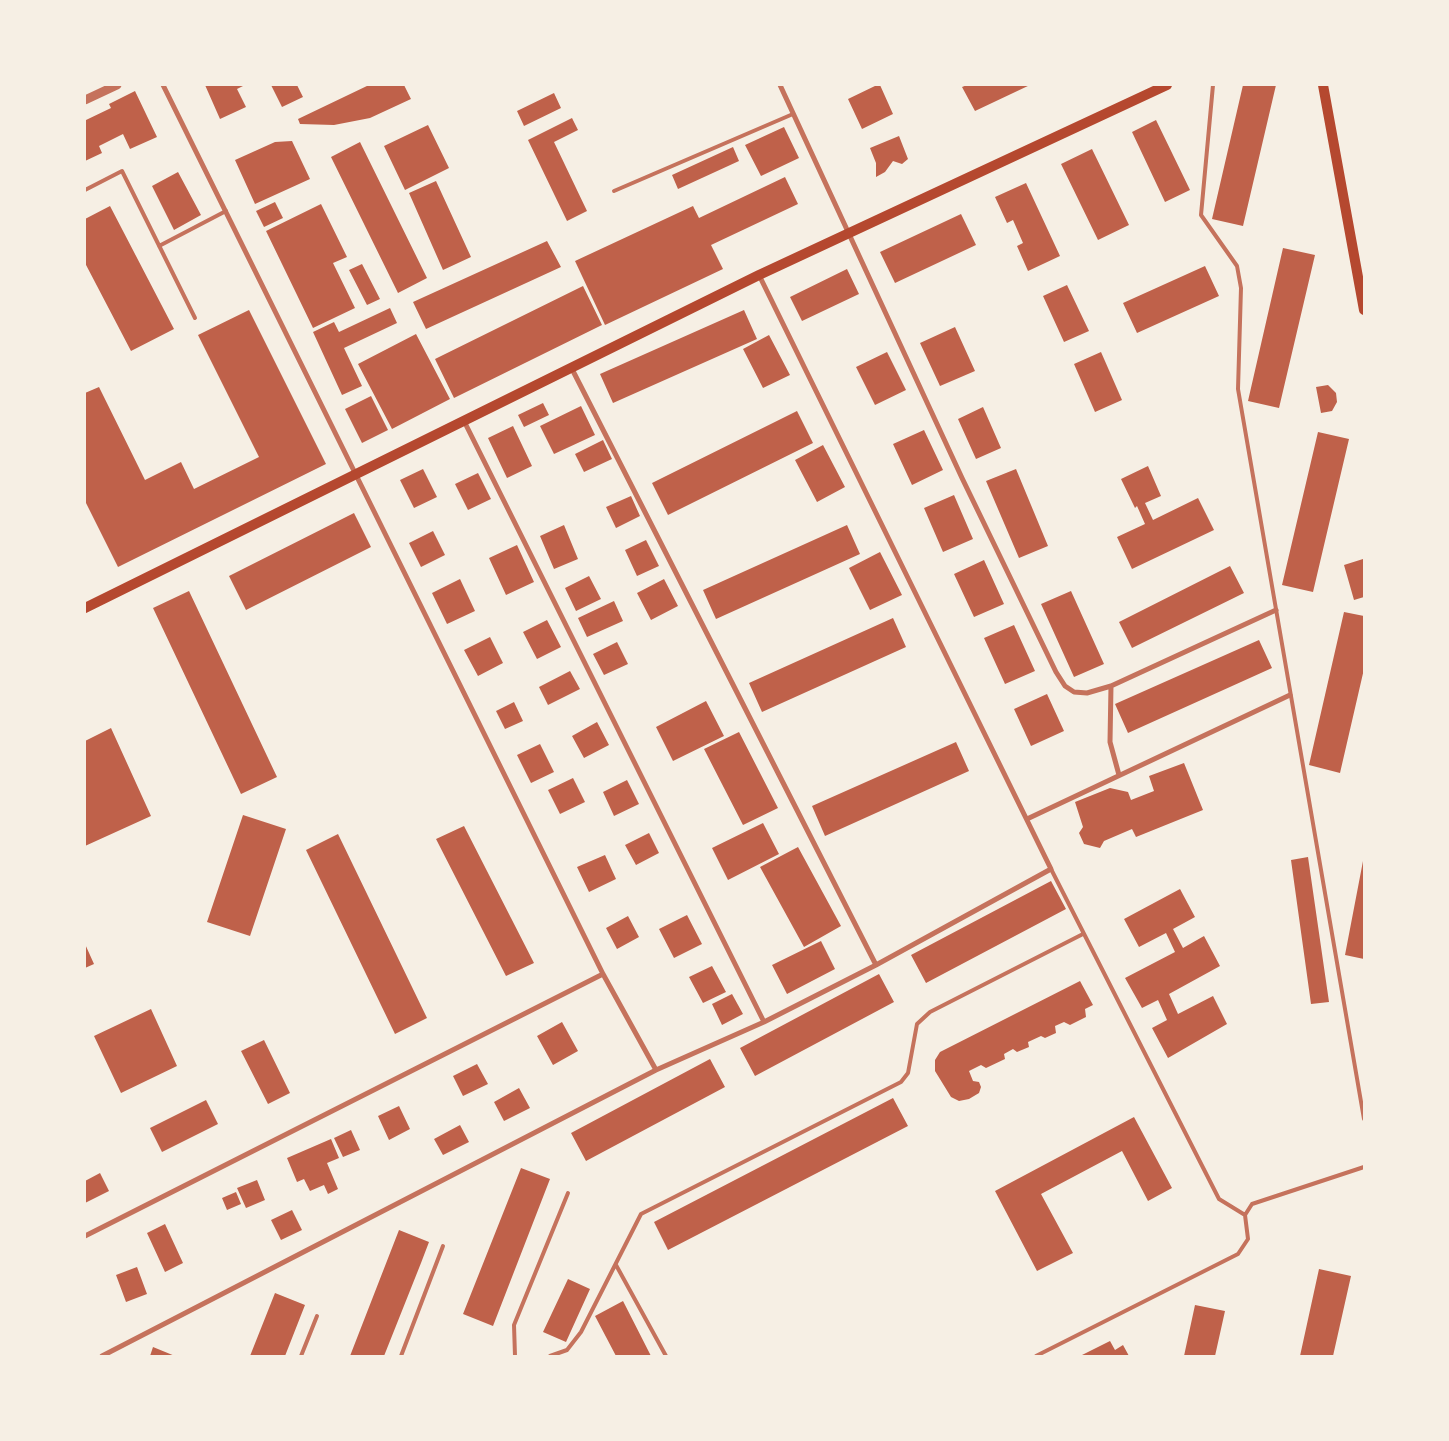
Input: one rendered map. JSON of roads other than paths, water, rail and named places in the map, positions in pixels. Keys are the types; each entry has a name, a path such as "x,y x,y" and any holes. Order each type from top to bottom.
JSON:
{"main road":[{"path":"85,608 759,275 1167,85"},
{"path":"1323,85 1364,310"}],"street":[{"path":"85,100 117,85"},
{"path":"163,85 603,974 656,1070"},
{"path":"780,85 962,478 1056,672 1065,686 1074,692 1087,693 1111,686 1276,610"},
{"path":"102,1356 656,1070 764,1022 876,964 1051,869 759,275"},
{"path":"572,369 876,964"},
{"path":"464,421 764,1022"},
{"path":"1111,686 1110,742 1119,775"},
{"path":"1027,819 1290,695"},
{"path":"85,1236 603,974"}],"lane":[{"path":"1213,85 1201,215 1237,266 1241,288 1238,390 1364,1119"},
{"path":"614,191 793,114"},
{"path":"85,190 122,171 195,318"},
{"path":"159,246 226,211"},
{"path":"1051,869 1219,1198 1245,1215"},
{"path":"550,1356 567,1350 574,1342 616,1265 641,1214 901,1082 908,1073 917,1024 930,1012 1083,934"},
{"path":"1036,1356 1238,1254 1248,1240 1245,1215 1252,1204 1364,1167"},
{"path":"515,1356 514,1325 568,1193"},
{"path":"400,1356 443,1246"},
{"path":"616,1265 666,1356"},
{"path":"301,1356 316,1316"}]}
